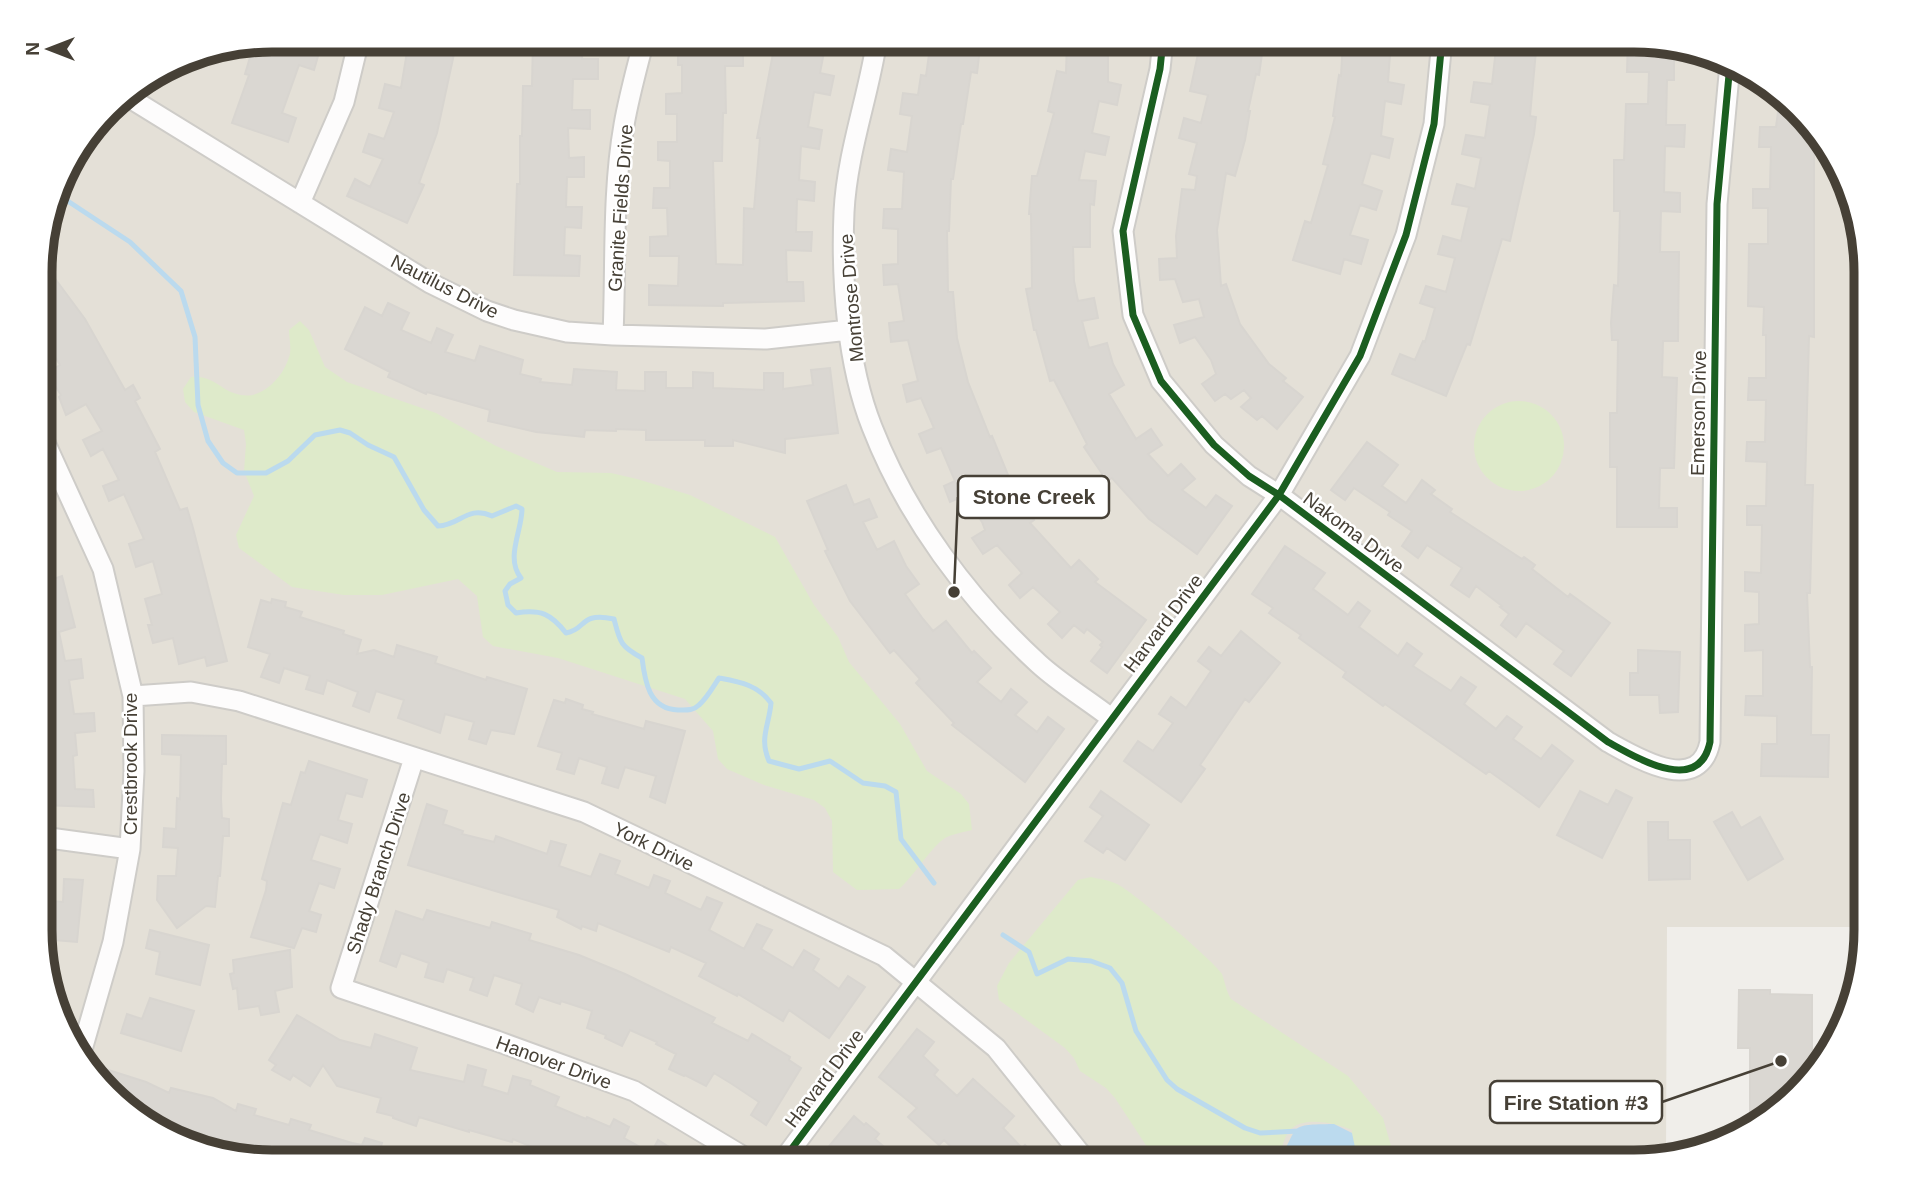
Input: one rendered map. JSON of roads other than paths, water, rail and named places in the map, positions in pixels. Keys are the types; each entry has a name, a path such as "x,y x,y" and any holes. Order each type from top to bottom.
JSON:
{"street":[{"path":"300,203 344,102 356,52"},
{"name":"Granite Fields Drive","path":"613,335 624,124 641,52"},
{"name":"Montrose Drive","path":"875,52 849,164 844,212 844,264 849,330 871,425 891,471 920,522 975,598 1040,665 1111,718"},
{"name":"Nakoma Drive","path":"1162,52 1123,231 1133,315 1161,381 1214,445 1249,476 1279,495 1608,742 1644,762 1674,770 1689,770 1702,762"},
{"name":"Harvard Drive","path":"791,1150 1279,495 1360,356 1406,235 1434,124 1441,52"},
{"name":"Emerson Drive","path":"1702,762 1708,753 1710,742 1717,204 1729,74"},
{"name":"Nautilus Drive","path":"136,101 430,283 487,310 539,327 613,335 766,339 849,330"},
{"name":"Crestbrook Drive","path":"52,458 103,569 134,696 130,849 113,942 84,1044"},
{"name":"York Drive","path":"134,696 191,692 239,701 584,812 884,956 996,1048 1077,1150"},
{"name":"Shady Branch Drive","path":"341,988 414,758"},
{"path":"52,838 130,849"},
{"name":"Hanover Drive","path":"341,988 634,1091 732,1150"}],"water":[{"path":"1334,1124 1352,1133 1356,1150 1284,1150 1297,1129 1308,1125"}],"waterway":[{"path":"65,199 130,242 181,291 195,337 198,405 208,441 223,463 237,473 266,473 288,461 315,435 340,430 394,457 424,510 438,526 470,514 483,513 492,516 516,506 522,509 514,553 516,570 521,578 510,584 505,591 508,605 516,613 545,614 566,633 589,619 614,619 622,643 642,658 650,693 661,705 668,708 687,710 697,707 719,678 754,688 771,703 765,739 769,761 799,769 830,761 863,783 885,786 896,792 901,839 934,883"},
{"path":"1003,935 1029,952 1037,974 1068,959 1091,961 1110,968 1122,983 1136,1031 1167,1080 1177,1089 1245,1128 1260,1133 1299,1131"}],"place":[{"name":"Stone Creek","path":"954,592"},
{"name":"Fire Station #3","path":"1781,1061"}]}
